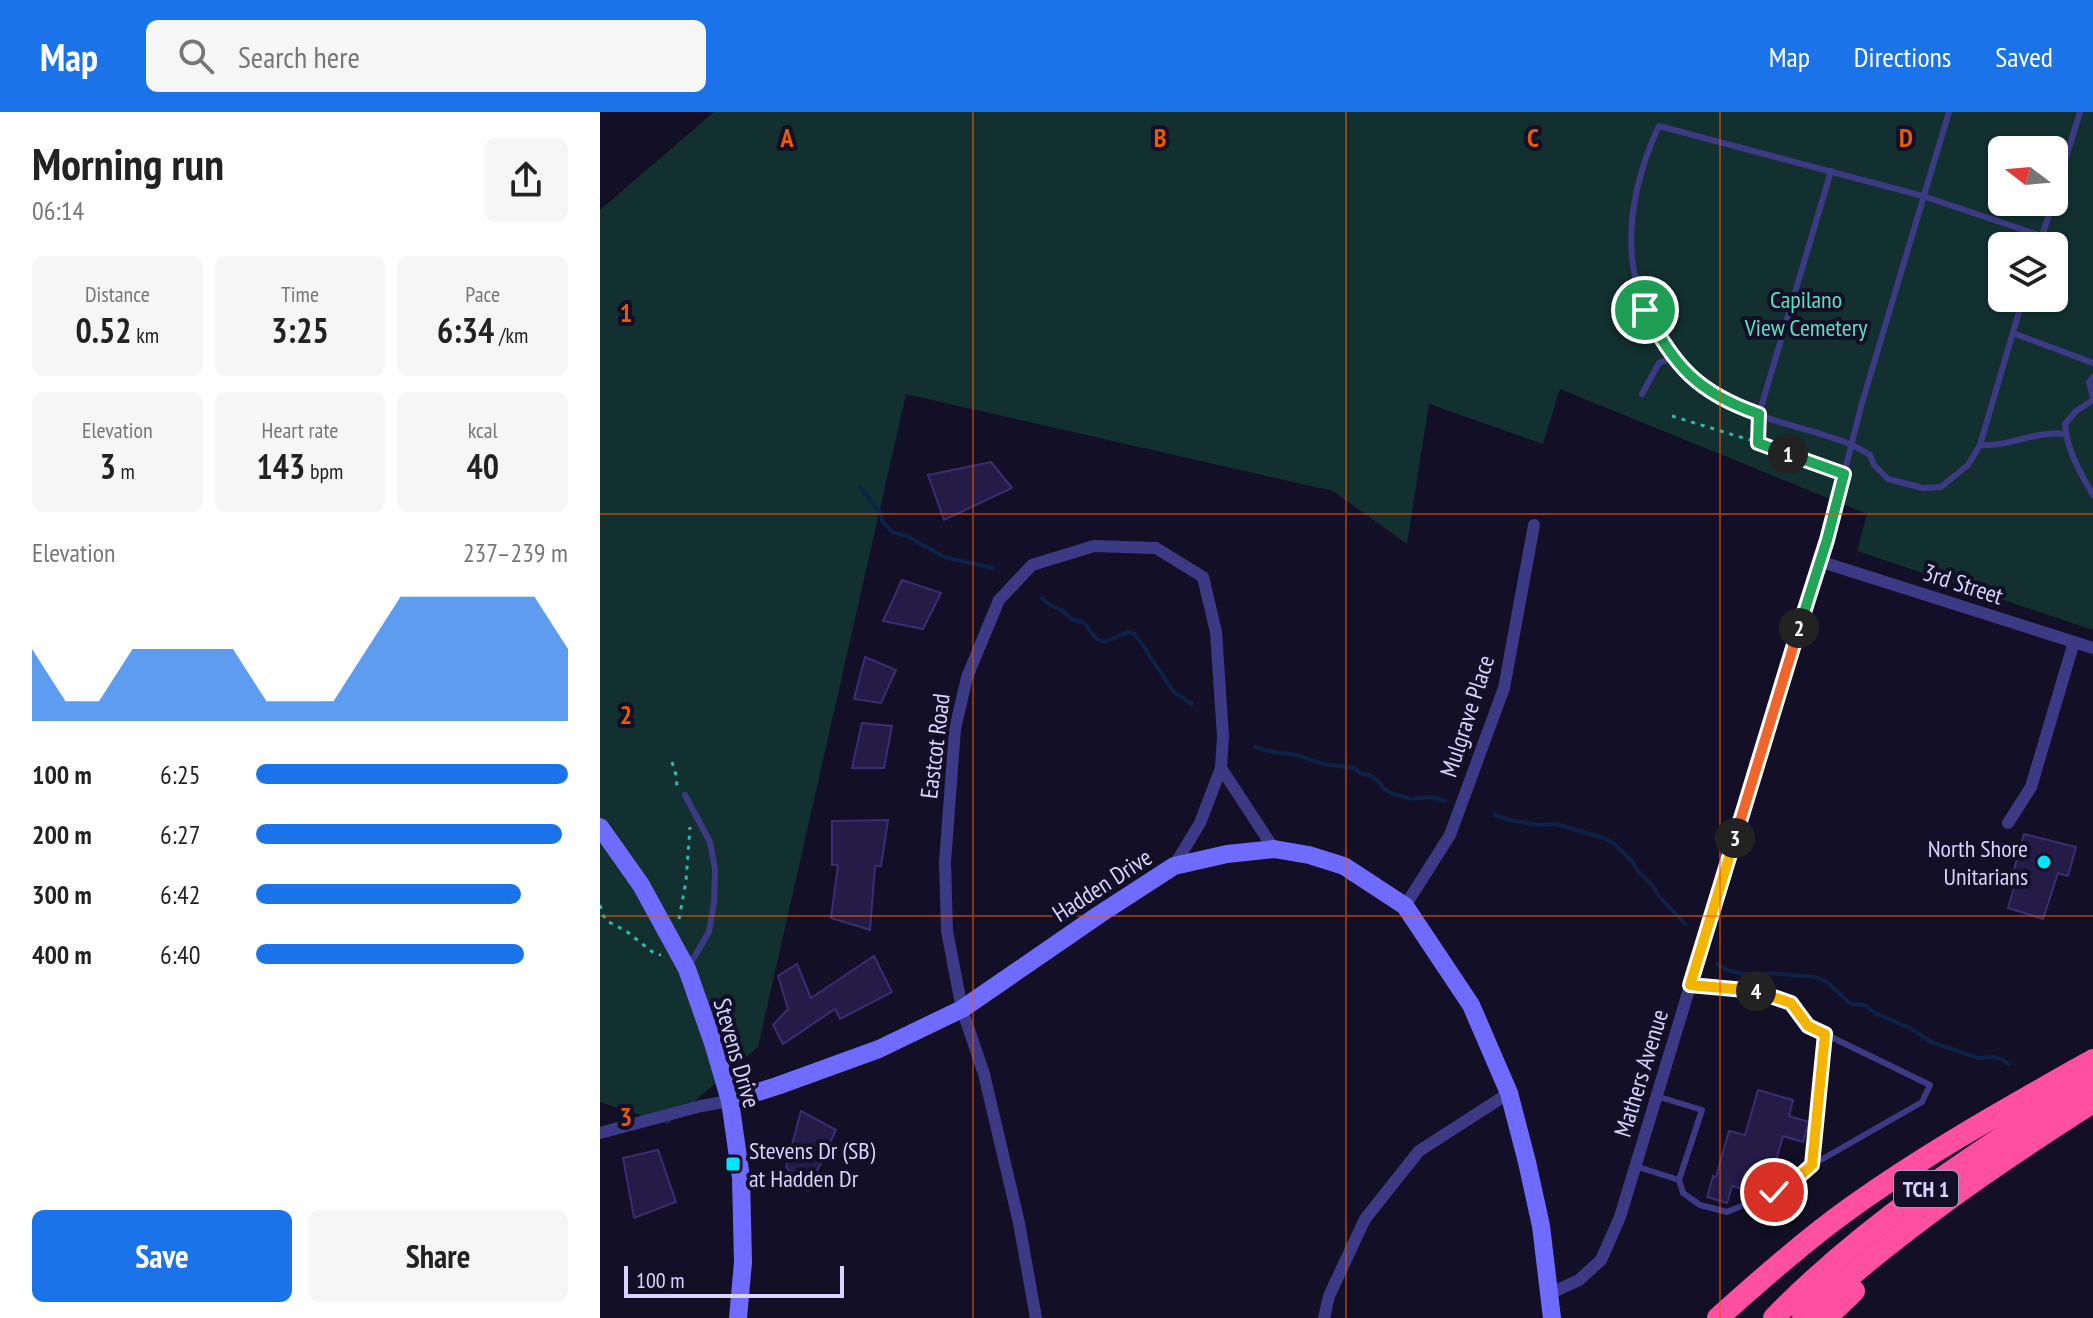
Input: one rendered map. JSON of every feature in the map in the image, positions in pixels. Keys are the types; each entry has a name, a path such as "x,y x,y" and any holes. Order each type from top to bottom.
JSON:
{"highway":[{"path":"1718,1318 1803,1244 1886,1183 1980,1124 2093,1060"},
{"name":"TCH 1","path":"1774,1318 1826,1269 1914,1197 2093,1078"},
{"name":"TCH 1","path":"1803,1318 1925,1216 2093,1102"},
{"path":"1826,1318 1888,1262 2059,1123"}],"street":[{"name":"Mulgrave Place","path":"1405,906 1450,835 1504,688 1534,525"},
{"name":"Eastcot Road","path":"1036,1318 1002,1149 984,1074 962,1009 947,931 945,862 955,729 967,677 999,600 1032,565 1094,546 1156,548 1203,577 1216,632 1223,736 1221,768 1200,823 1174,866"},
{"name":"3rd Street","path":"1819,561 2093,648"},
{"name":"Mathers Avenue","path":"1549,1294 1579,1280 1601,1260 1620,1217 1819,561"},
{"path":"2008,823 2031,787 2074,642"},
{"path":"1221,768 1274,849"},
{"name":"Stevens Drive","path":"600,827 641,885 687,969 730,1101 741,1178 743,1262 738,1318"},
{"name":"Hadden Drive","path":"600,1133 730,1101 879,1049 962,1009 1174,866 1227,854 1274,849 1309,855 1344,866 1405,906 1471,1005 1509,1093 1527,1162 1541,1226 1552,1318"},
{"path":"1324,1318 1329,1296 1365,1219 1419,1151 1509,1093"}],"lane":[{"path":"1819,561 1949,112"},
{"path":"2068,151 2080,112"},
{"path":"2019,312 1980,445 1968,465 1941,487 1923,488 1888,479 1874,465 1870,455 1851,444 1736,406 1690,376 1658,335 1645,310 1632,259 1631,229 1638,183 1659,126 1923,196 2030,232"},
{"path":"1758,443 1759,414 1831,171"},
{"path":"2013,333 2093,363"},
{"path":"1642,394 1659,363 1673,357"},
{"path":"2093,377 2089,382 2093,399 2065,424 2072,456 2093,495"},
{"path":"1980,445 1993,446 2052,433 2066,434"},
{"path":"682,795 710,842 716,882 709,932 687,969"},
{"path":"1656,1096 1702,1110 1679,1180 1683,1193 1700,1205 1727,1212 1788,1186 1812,1165 1922,1102 1930,1085 1808,1026 1791,1003 1758,991 1690,985"},
{"path":"1812,1165 1825,1034"},
{"path":"1635,1166 1679,1180"}],"path":[{"path":"1672,416 1743,437 1844,474"},
{"path":"672,762 682,795"},
{"path":"682,929 678,920 686,881 691,821"},
{"path":"600,905 607,921 626,931 655,954 662,955 667,951"}],"green space":[{"name":"Capilano View Cemetery","path":"714,112 2093,112 2093,630 1857,551 1867,514 1560,389 1543,444 1429,404 1407,544 1333,491 906,394 758,1047 668,1124 600,1102 600,210"}],"building":[{"path":"991,462 1012,488 944,520 928,475"},
{"path":"902,580 941,593 923,629 883,621"},
{"path":"865,657 896,670 881,703 854,699"},
{"path":"862,723 892,726 884,768 852,768"},
{"path":"888,820 881,866 875,866 870,930 831,918 838,865 832,865 832,821"},
{"path":"2024,834 2076,847 2068,876 2058,873 2043,919 2008,908 2018,875 2013,873"},
{"path":"874,956 892,992 840,1019 835,1009 783,1044 773,1025 788,1009 778,976 797,964 811,998"},
{"path":"1758,1090 1793,1100 1789,1116 1809,1122 1803,1142 1783,1136 1770,1182 1754,1177 1750,1191 1732,1186 1727,1203 1707,1197 1729,1131 1745,1135"},
{"path":"801,1111 836,1130 808,1191 786,1167"},
{"path":"658,1150 676,1202 634,1218 623,1158"}],"waterway":[{"path":"860,487 892,532 907,536 944,557 993,568"},
{"path":"1042,598 1071,619 1084,623 1097,639 1105,642 1128,632 1135,634 1174,692 1192,704"},
{"path":"1255,747 1354,768 1370,775 1384,789 1411,799 1431,797 1445,801"},
{"path":"1495,815 1538,825 1556,824 1613,843 1685,924"},
{"path":"1717,964 1743,974 1815,977 1827,982 1851,1004 1865,1005 1931,1042 1978,1058 1993,1057 2009,1064"}],"place":[{"name":"North Shore Unitarians","path":"2044,862"},
{"name":"Stevens Dr (SB) at Hadden Dr","path":"733,1164"}],"route":[{"path":"1645,310 1658,335 1690,376 1736,406 1759,414 1758,443 1844,474 1827,540 1690,985 1758,991 1791,1003 1808,1026 1825,1034 1812,1165 1788,1186 1774,1192"}]}
